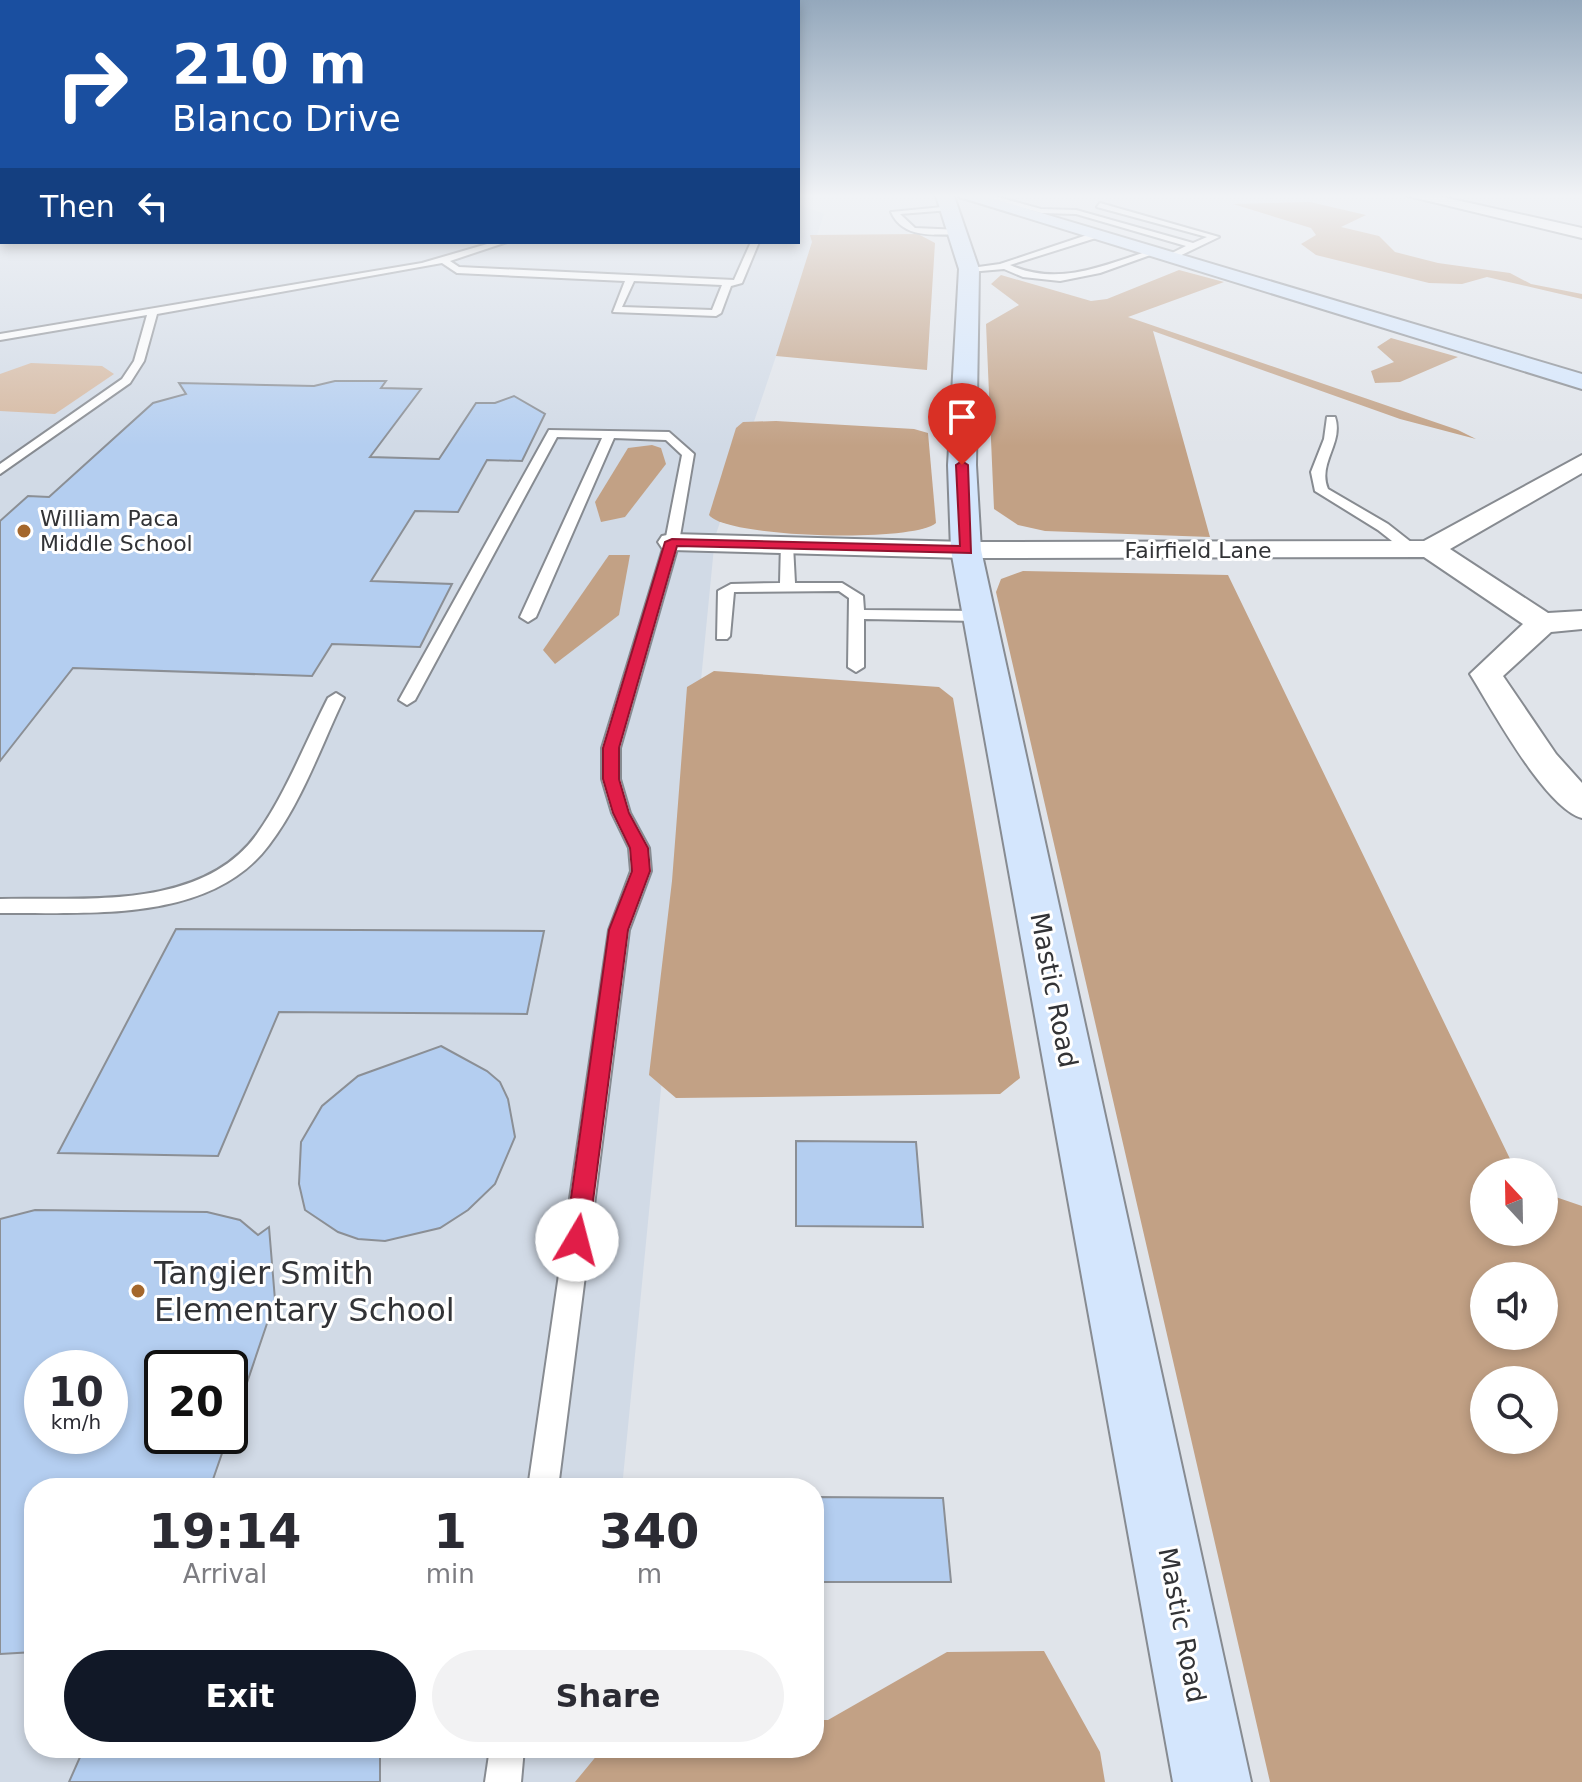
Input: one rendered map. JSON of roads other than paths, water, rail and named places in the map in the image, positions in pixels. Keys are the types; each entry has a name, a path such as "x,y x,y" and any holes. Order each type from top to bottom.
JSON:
{"main road":[{"name":"Mastic Road","path":"969,279 962,465 966,550 1212,1782"},
{"path":"1238,279 1582,382"}],"street":[{"name":"Fairfield Lane","path":"672,542 966,550 1421,549 1582,459"},
{"path":"1421,549 1542,623 1582,620"},
{"path":"1542,623 1486,674 1543,762 1582,806"}],"lane":[{"path":"0,337 343,279"},
{"path":"630,279 616,310 716,313 727,283"},
{"path":"634,279 737,283 739,279"},
{"path":"1040,279 1065,279"},
{"path":"0,470 126,381 139,361 153,311"},
{"path":"1331,420 1332,438 1317,466 1317,483 1322,491 1421,549"},
{"path":"407,700 553,433 669,436 688,454 672,542 611,748 611,779 621,813 639,848 641,871 619,930 544,1478"},
{"path":"528,617 610,434"},
{"path":"786,545 788,587"},
{"path":"722,636 725,591 731,588 842,587 856,596 856,667"},
{"path":"856,614 979,616"},
{"path":"0,906 136,901 187,892 230,875 262,842 336,698"},
{"path":"503,1782 506,1758"}],"place":[{"name":"William Paca Middle School","path":"24,531"},
{"name":"Tangier Smith Elementary School","path":"138,1291"}]}
